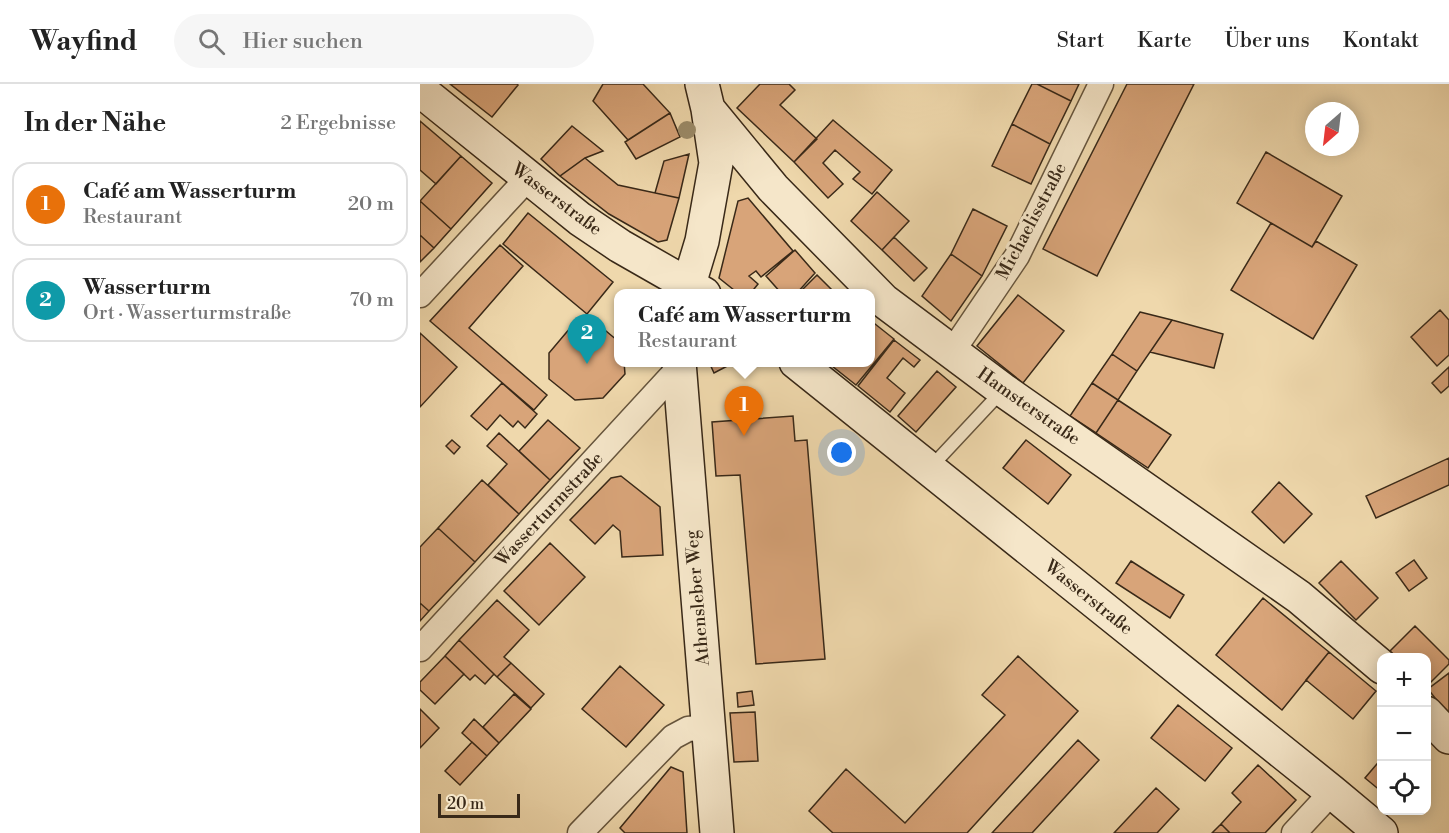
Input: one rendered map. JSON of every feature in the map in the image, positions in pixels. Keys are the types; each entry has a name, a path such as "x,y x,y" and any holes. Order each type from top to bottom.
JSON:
{"street":[{"name":"Michaelisstraße","path":"952,352 1017,256 1101,84"},
{"name":"Wasserstraße","path":"420,90 580,219 689,289"},
{"name":"Hamsterstraße","path":"705,97 773,188 871,289"},
{"path":"692,289 716,163 705,97"},
{"path":"420,296 528,178"},
{"name":"Hamsterstraße","path":"875,293 884,302 1003,390 1299,597 1377,663"},
{"name":"Wasserturmstraße","path":"420,649 678,367"},
{"name":"Athensleber Weg","path":"679,367 717,833"},
{"name":"Wasserstraße","path":"801,367 1381,833"},
{"path":"1431,718 1449,737"},
{"path":"579,833 673,737 688,729 708,728"},
{"path":"1294,833 1332,792"}],"lane":[{"path":"930,469 1003,390"}],"building":[{"path":"450,84 517,84 518,85 492,117"},
{"path":"603,84 643,84 670,113 628,140 593,101"},
{"path":"760,84 789,84 795,90 780,105 817,139 794,162 737,108"},
{"path":"1032,84 1037,84 1071,101 1050,144 1012,124"},
{"path":"1037,84 1079,84 1071,101"},
{"path":"1127,84 1194,84 1097,276 1043,249"},
{"path":"670,113 680,137 636,159 625,142"},
{"path":"833,120 892,170 872,194 853,179 860,172 835,150 823,163 843,184 828,198 794,162"},
{"path":"420,121 461,156 436,184 420,170"},
{"path":"1012,124 1050,144 1031,184 992,166"},
{"path":"572,126 603,151 585,158 560,176 541,159"},
{"path":"1266,152 1342,196 1312,247 1237,203"},
{"path":"689,154 679,198 655,193 664,161"},
{"path":"461,156 492,183 451,229 420,201"},
{"path":"585,158 618,185 679,198 667,240 658,242 609,214 560,176"},
{"path":"877,192 909,221 882,250 851,221"},
{"path":"748,198 793,251 761,277 756,271 749,276 758,284 754,289 733,289 719,278 738,201"},
{"path":"420,201 451,229 434,248 420,235"},
{"path":"973,209 1007,226 982,276 951,254"},
{"path":"528,213 613,282 587,314 503,244"},
{"path":"1271,223 1312,247 1316,241 1357,265 1313,339 1231,290"},
{"path":"420,235 434,248 420,262"},
{"path":"894,237 927,268 914,281 882,250"},
{"path":"500,245 523,266 469,328 547,395 534,410 430,321"},
{"path":"795,250 815,273 801,289 778,289 766,276"},
{"path":"951,254 982,276 951,321 922,296"},
{"path":"817,275 831,289 803,289"},
{"path":"1018,295 1064,331 1023,383 977,346"},
{"path":"1440,310 1449,320 1449,355 1437,366 1411,337"},
{"path":"1140,312 1172,320 1137,371 1112,354"},
{"path":"1172,320 1223,334 1214,368 1150,352"},
{"path":"875,324 894,339 875,362"},
{"path":"600,326 614,338 614,367 624,367 625,374 603,398 575,400 549,379 549,353 571,327"},
{"path":"420,333 457,367 420,407"},
{"path":"894,340 920,360 914,367 903,358 887,378 905,393 890,412 858,386"},
{"path":"1112,354 1137,371 1118,400 1092,383"},
{"path":"711,367 725,367 714,373"},
{"path":"833,367 871,367 856,385"},
{"path":"1449,367 1449,386 1441,393 1432,383"},
{"path":"937,371 956,387 916,432 898,416"},
{"path":"502,383 537,414 525,428 518,421 513,427 500,415 487,430 471,416"},
{"path":"1092,383 1118,400 1096,433 1070,416"},
{"path":"1118,400 1171,435 1148,468 1096,433"},
{"path":"793,416 795,441 807,440 825,659 756,664 740,475 716,476 712,422"},
{"path":"548,420 580,448 550,480 519,451"},
{"path":"499,433 550,480 519,514 488,485 507,464 487,446"},
{"path":"452,440 460,447 454,454 446,446"},
{"path":"1026,440 1071,475 1048,504 1003,468"},
{"path":"1449,458 1449,485 1376,518 1366,496"},
{"path":"621,476 660,507 663,555 622,557 620,531 613,525 595,544 570,520 611,478"},
{"path":"482,480 519,514 475,562 438,528"},
{"path":"1279,482 1312,514 1284,543 1252,512"},
{"path":"438,528 475,562 429,611 420,603 420,547"},
{"path":"550,543 585,577 539,625 504,591"},
{"path":"1414,560 1427,578 1409,591 1396,573"},
{"path":"1131,561 1184,595 1170,618 1116,583"},
{"path":"1341,561 1378,598 1356,620 1319,583"},
{"path":"1263,598 1329,652 1282,710 1216,655"},
{"path":"497,600 529,630 504,657 511,663 497,677 459,640"},
{"path":"420,603 429,611 420,621"},
{"path":"1415,626 1449,660 1449,664 1431,682 1431,653 1392,653 1390,651"},
{"path":"459,640 494,674 485,684 475,675 470,680 445,656"},
{"path":"1329,652 1376,691 1353,719 1306,680"},
{"path":"445,656 464,674 435,704 420,690 420,682"},
{"path":"1018,656 1078,711 967,833 833,833 809,811 846,769 905,823 1005,715 982,695"},
{"path":"511,663 544,694 531,708 497,677"},
{"path":"620,666 664,705 626,747 582,709"},
{"path":"1449,673 1449,716 1431,693 1431,687"},
{"path":"752,691 754,705 738,707 737,693"},
{"path":"514,694 531,709 499,743 483,727"},
{"path":"1178,705 1232,748 1205,781 1151,738"},
{"path":"420,709 439,728 420,748"},
{"path":"755,712 758,761 734,762 730,713"},
{"path":"474,719 499,743 487,756 462,733"},
{"path":"1078,740 1099,760 1032,833 992,833"},
{"path":"472,742 487,756 460,785 445,771"},
{"path":"1377,764 1377,788 1365,778"},
{"path":"1258,765 1296,800 1265,833 1230,833 1221,824 1241,802 1232,793"},
{"path":"671,767 683,772 687,833 625,833 620,828"},
{"path":"1156,788 1179,809 1157,833 1114,833"},
{"path":"1221,824 1230,833 1212,833"}],"place":[{"name":"Wasserturm","path":"587,364"},
{"name":"Café am Wasserturm","path":"744,436"}]}
